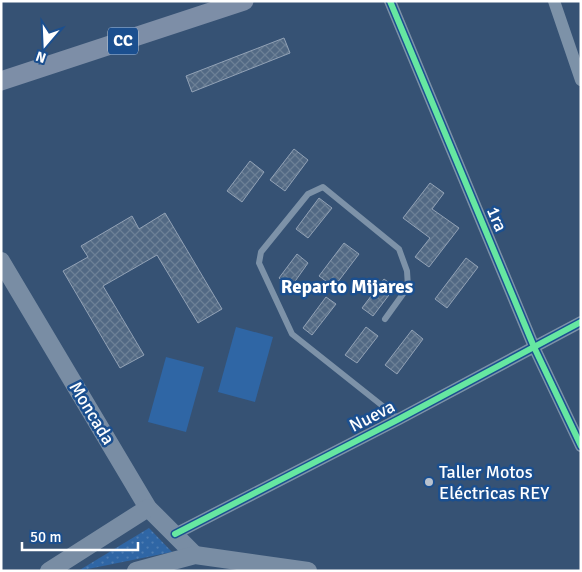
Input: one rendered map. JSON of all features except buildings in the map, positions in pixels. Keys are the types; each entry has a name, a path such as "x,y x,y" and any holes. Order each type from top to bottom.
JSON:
{"main road":[{"name":"CC","path":"1,81 244,1"},
{"name":"Moncada","path":"1,261 148,508 194,555"},
{"path":"49,571 65,565 148,508"},
{"path":"136,571 194,555 308,571"}],"street":[{"name":"1ra","path":"390,1 534,347 581,446"},
{"path":"554,1 581,80"},
{"name":"Nueva","path":"175,534 399,419 581,322"}],"lane":[{"path":"385,319 408,287 407,271 399,249 323,187 308,194 261,252 259,263 292,334 399,419"}],"shaded area":[{"path":"236,327 273,337 255,402 218,392"},
{"path":"166,357 204,367 186,432 148,422"},
{"path":"149,528 172,552 78,571"}],"cycle path":[{"path":"390,1 534,347 581,446"},
{"path":"175,534 399,419 581,322"}],"place":[{"name":"Taller Motos Eléctricas REY","path":"429,482"}],"district":[{"name":"Reparto Mijares","path":"347,287"}]}
